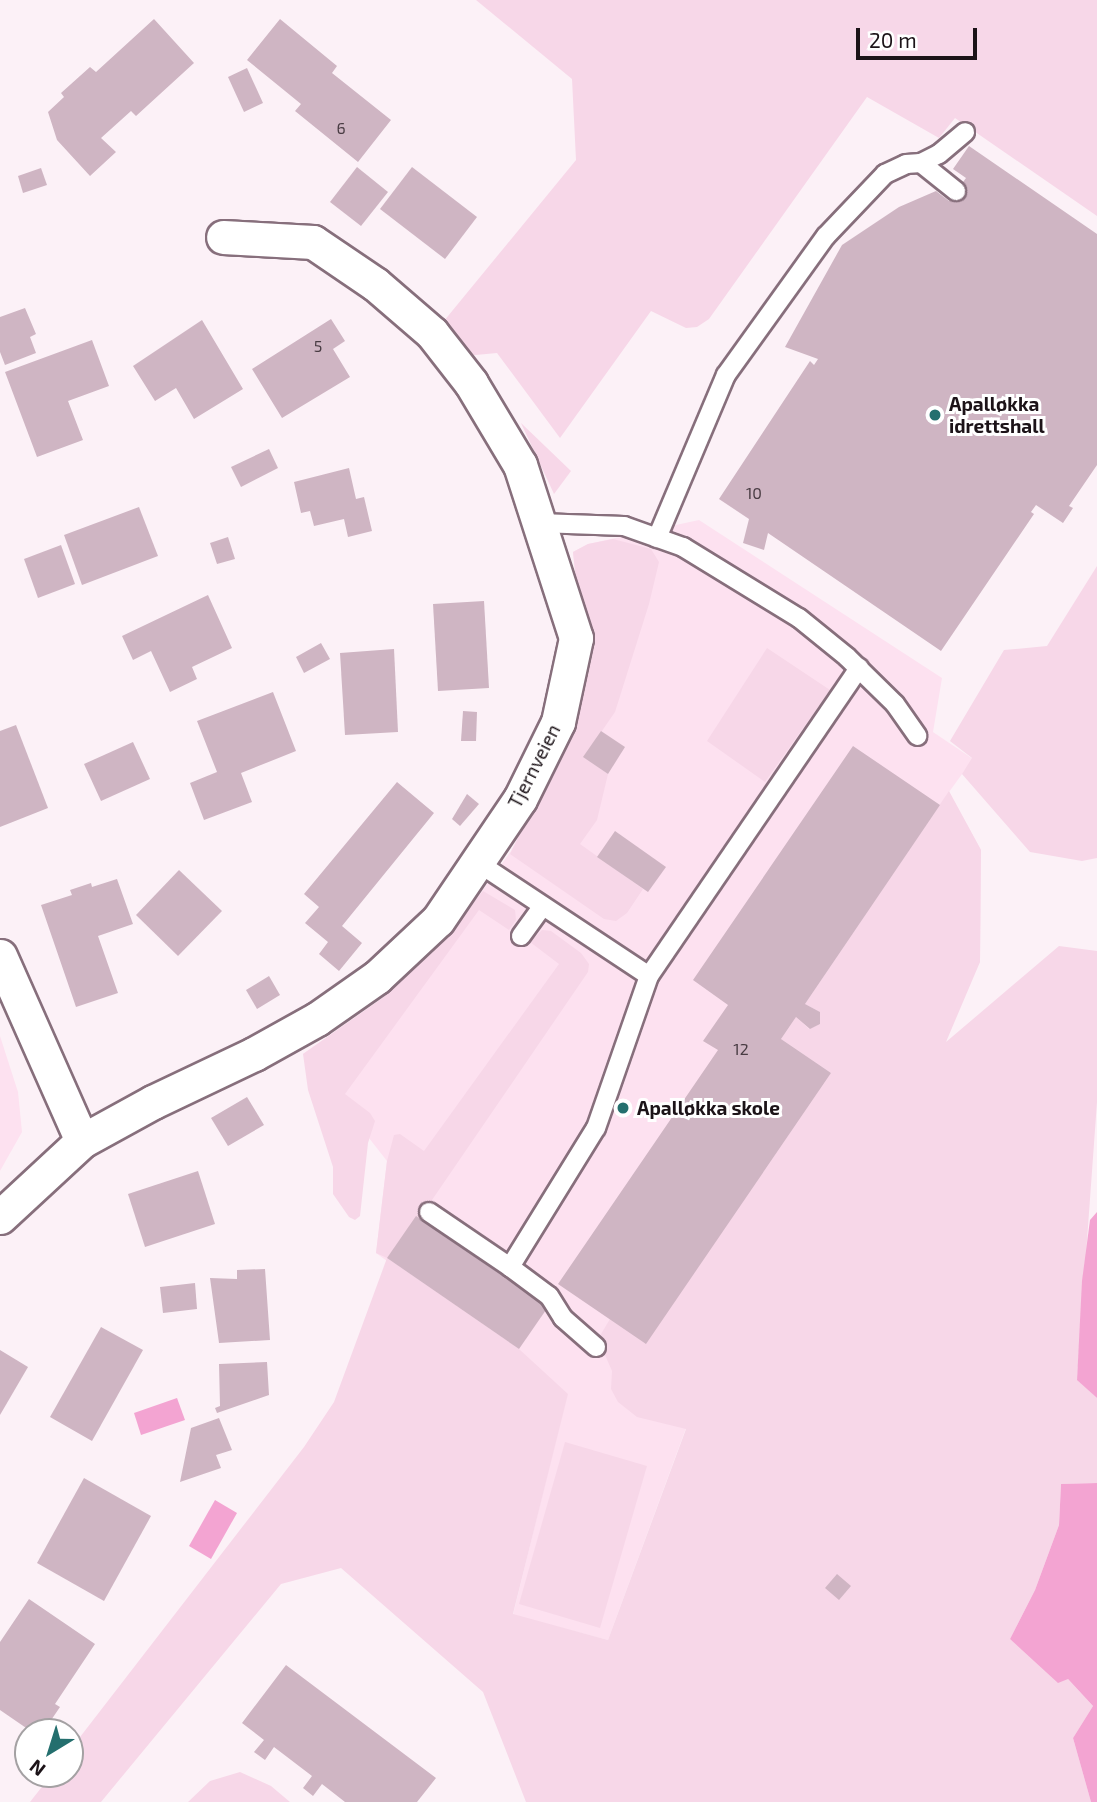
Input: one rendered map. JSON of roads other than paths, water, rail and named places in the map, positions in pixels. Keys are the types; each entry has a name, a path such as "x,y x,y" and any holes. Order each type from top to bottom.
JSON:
{"street":[{"name":"Tjernveien","path":"0,1217 82,1141 317,1019 377,977 438,920 520,799 558,722 576,638 520,465 471,383 432,333 375,284 313,242 223,237"},
{"path":"0,957 82,1141"}],"lane":[{"path":"657,538 726,375 826,236 869,187 894,169 906,164 921,163 949,147 965,132"},
{"path":"921,163 956,191"},
{"path":"539,523 624,526 683,547 778,603 859,668 895,704 917,736"},
{"path":"510,1267 596,1128 649,976 859,668"},
{"path":"477,862 649,976"},
{"path":"521,936 542,906"},
{"path":"429,1212 549,1296 563,1318 596,1347"}],"place":[{"name":"Apalløkka idrettshall","path":"935,415"},
{"name":"Apalløkka skole","path":"623,1108"}]}
